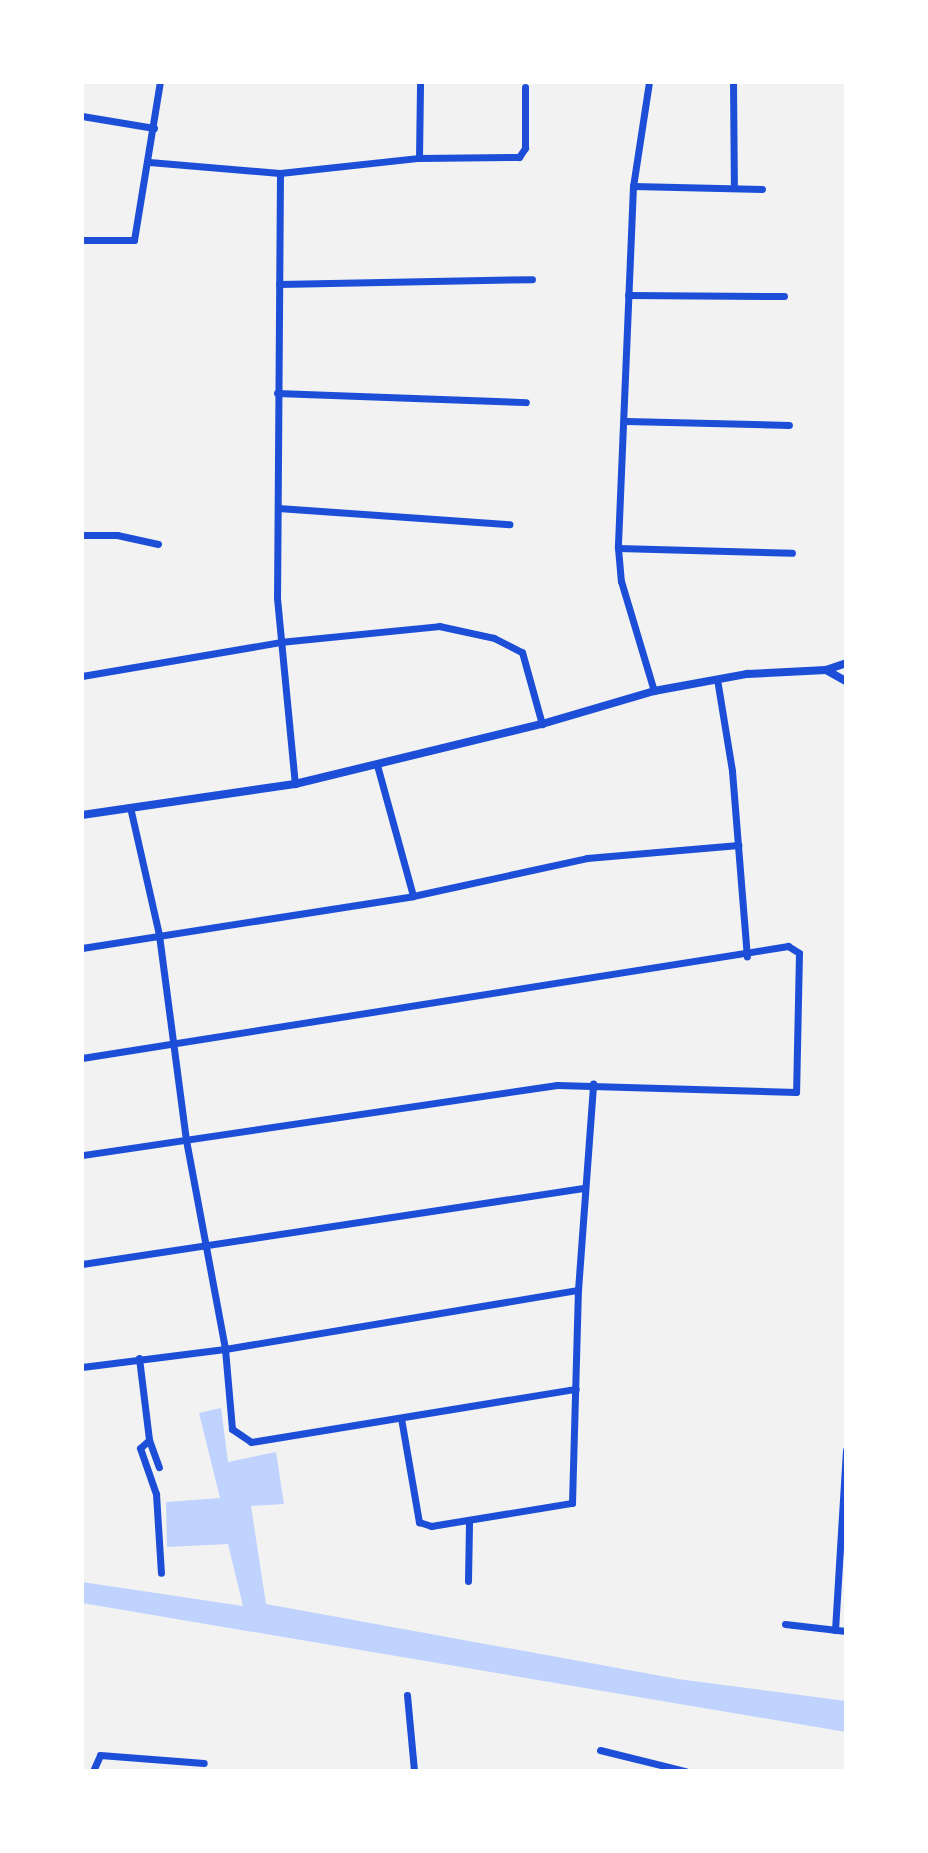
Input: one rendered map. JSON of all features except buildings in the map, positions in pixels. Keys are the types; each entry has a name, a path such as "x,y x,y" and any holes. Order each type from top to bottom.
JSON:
{"street":[{"path":"82,240 133,242 149,162 160,82"},
{"path":"419,158 420,82"},
{"path":"649,82 633,186 626,421 618,548 621,581 654,691"},
{"path":"733,82 734,188"},
{"path":"149,162 280,173 419,158 519,157 525,148 525,87"},
{"path":"82,116 154,128"},
{"path":"280,173 277,393 280,642 295,784"},
{"path":"633,186 762,189"},
{"path":"279,284 532,279"},
{"path":"628,295 784,296"},
{"path":"277,393 526,402"},
{"path":"626,421 789,425"},
{"path":"278,508 509,524"},
{"path":"82,535 117,535 158,544"},
{"path":"618,548 792,553"},
{"path":"82,676 280,642 439,626 494,638 522,652 542,724"},
{"path":"82,815 295,784 542,724 654,691 717,679 826,670 846,663"},
{"path":"826,670 846,681"},
{"path":"717,679 738,845 747,956"},
{"path":"377,765 413,896"},
{"path":"130,807 159,935 186,1140 225,1349 232,1429 242,1439 251,1442 576,1389"},
{"path":"82,948 413,896 587,858 738,845"},
{"path":"82,1058 747,956 788,946 799,953 800,1086 796,1092 593,1084 82,1155"},
{"path":"401,1418 417,1520 431,1526 572,1503 583,1188 593,1084"},
{"path":"82,1264 583,1188"},
{"path":"82,1367 225,1349 578,1290"},
{"path":"139,1358 149,1440 159,1467"},
{"path":"149,1440 140,1448 156,1494 161,1573"},
{"path":"835,1630 846,1450"},
{"path":"468,1581 469,1521"},
{"path":"785,1624 846,1631"},
{"path":"407,1695 414,1771"},
{"path":"600,1750 685,1771"},
{"path":"93,1771 100,1755 204,1763"}],"water":[{"path":"221,1408 228,1462 276,1452 284,1504 251,1506 266,1604 678,1679 846,1701 846,1732 82,1603 82,1582 243,1606 228,1544 167,1547 166,1502 220,1498 199,1413"}]}
